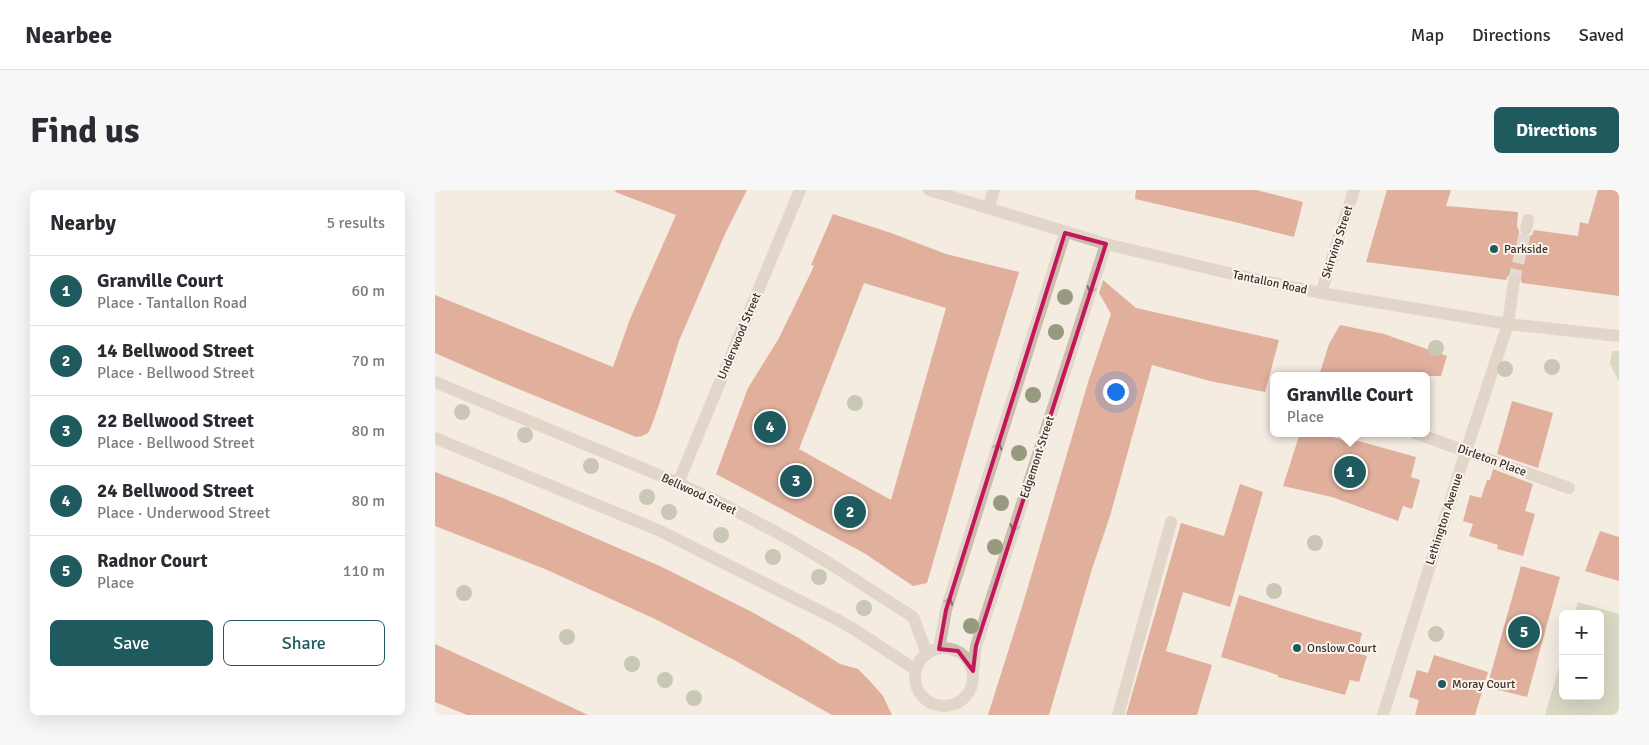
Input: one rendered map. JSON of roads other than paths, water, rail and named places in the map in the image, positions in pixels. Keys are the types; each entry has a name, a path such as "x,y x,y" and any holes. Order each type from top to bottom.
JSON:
{"street":[{"name":"Underwood Street","path":"678,482 800,190"},
{"name":"Tantallon Road","path":"929,190 1106,244 1321,293 1508,324 1619,336"},
{"path":"988,208 993,190"},
{"name":"Skirving Street","path":"1321,293 1354,190"},
{"path":"933,651 1065,232"},
{"name":"Edgemont Street","path":"973,670 975,646 1106,244"},
{"name":"Lethington Avenue","path":"1383,715 1508,324 1514,282"},
{"name":"Bellwood Street","path":"435,382 678,482 787,538 829,562 913,617 933,651"},
{"name":"Dirleton Place","path":"1426,437 1569,488"},
{"path":"435,438 658,530 836,619 916,670"},
{"path":"1117,715 1171,522"},
{"path":"923,698 935,705 955,710 971,690 973,670 967,659 958,652 948,648 933,651 920,661 916,670 915,680 917,690 923,698 928,715"}],"tunnel":[{"path":"1514,281 1526,229"}],"place":[{"name":"Parkside","path":"1494,249"},
{"name":"24 Bellwood Street","path":"770,427"},
{"name":"Granville Court","path":"1350,472"},
{"name":"22 Bellwood Street","path":"796,481"},
{"name":"14 Bellwood Street","path":"850,512"},
{"name":"Radnor Court","path":"1524,632"},
{"name":"Onslow Court","path":"1297,648"},
{"name":"Moray Court","path":"1442,684"}]}
